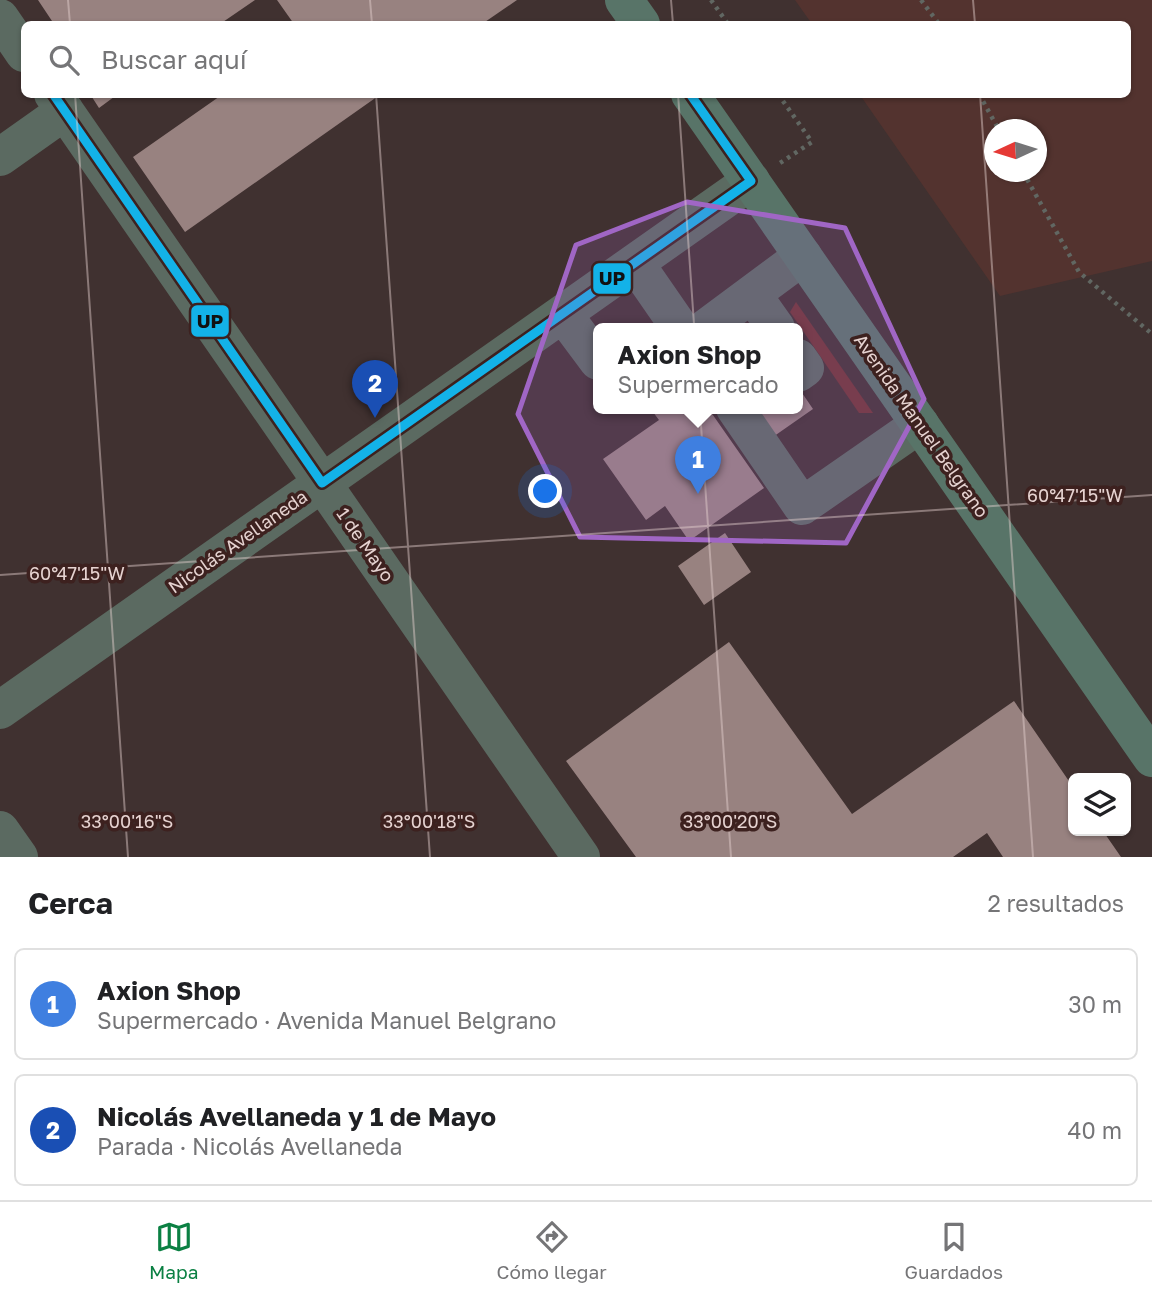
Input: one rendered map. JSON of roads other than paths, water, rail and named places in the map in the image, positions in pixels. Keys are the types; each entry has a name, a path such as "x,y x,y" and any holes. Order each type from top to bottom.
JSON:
{"main road":[{"path":"624,0 639,21"},
{"name":"Avenida Manuel Belgrano","path":"693,98 1152,758"}],"street":[{"path":"0,18 21,49"},
{"path":"0,157 59,103"},
{"name":"1 de Mayo","path":"59,103 580,857"},
{"name":"Nicolás Avellaneda","path":"0,709 751,181"},
{"path":"713,323 803,256"},
{"path":"635,263 677,323"},
{"path":"752,294 772,323"},
{"path":"563,314 593,354"},
{"path":"743,414 802,506 920,424"},
{"path":"0,830 19,857"}],"place":[{"name":"Nicolás Avellaneda y 1 de Mayo","path":"375,418"},
{"name":"Axion Shop","path":"698,494"}]}
